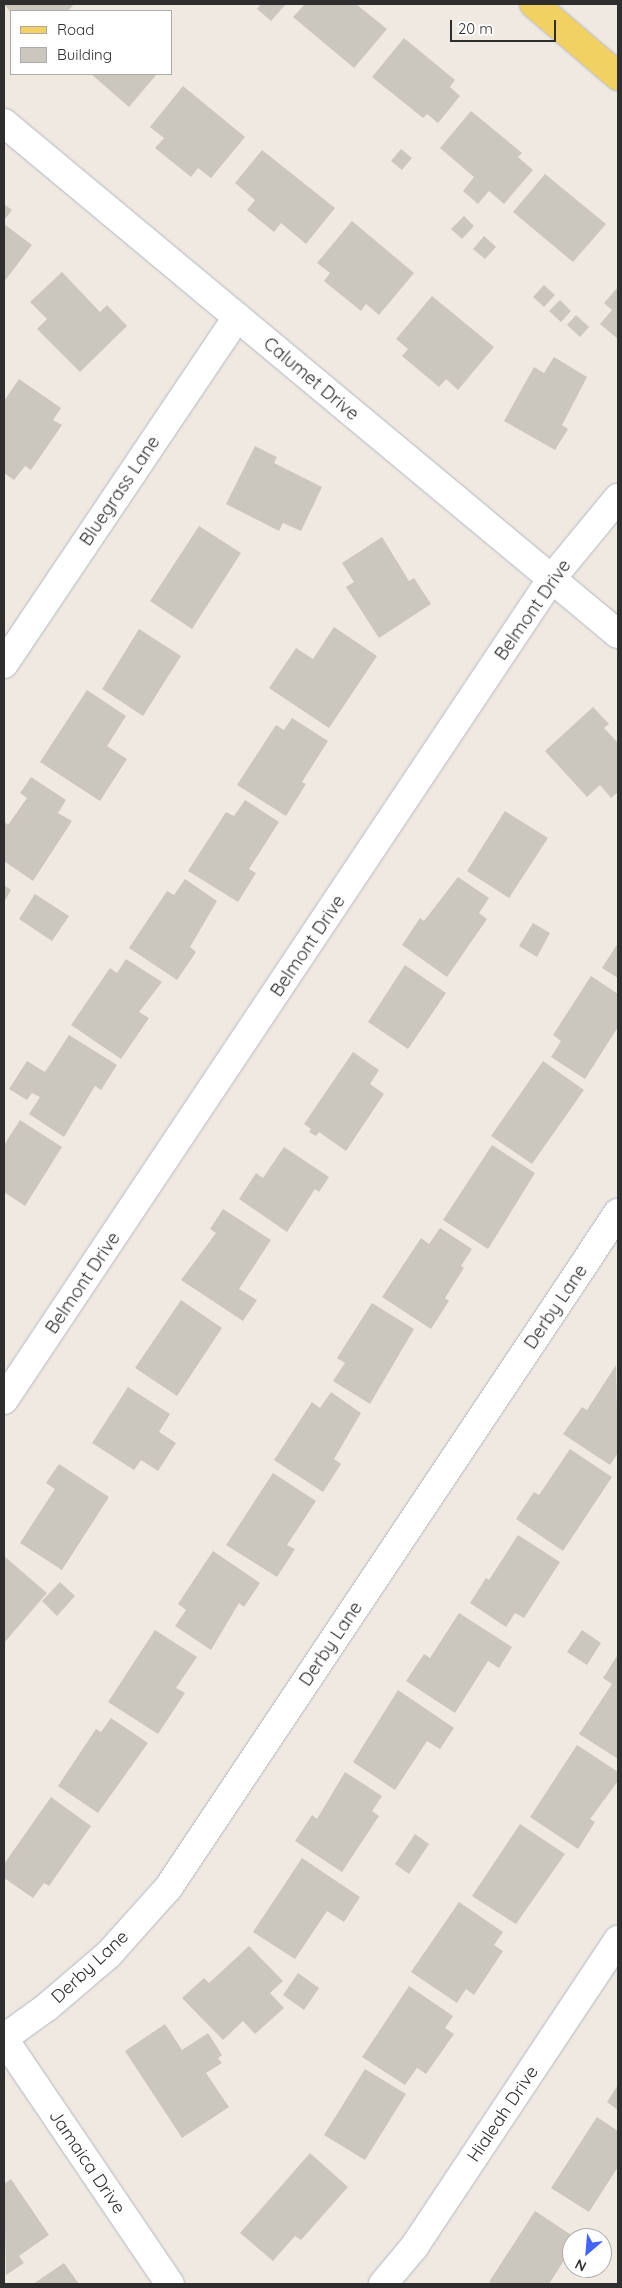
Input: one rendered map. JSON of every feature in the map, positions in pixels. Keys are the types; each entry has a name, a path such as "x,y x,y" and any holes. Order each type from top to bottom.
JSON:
{"main road":[{"path":"534,4 618,76"}],"street":[{"name":"Calumet Drive","path":"4,123 618,634"},
{"name":"Bluegrass Lane","path":"4,664 237,317"},
{"name":"Belmont Drive","path":"4,1400 552,578 618,498"},
{"name":"Derby Lane","path":"4,2038 47,2007 109,1954 169,1887 618,1213"},
{"name":"Hialeah Drive","path":"383,2284 414,2247 618,1940"},
{"name":"Jamaica Drive","path":"4,2038 170,2284"}],"building":[{"path":"4,4 74,4 69,10 10,10 10,12"},
{"path":"261,4 286,4 271,21 257,9"},
{"path":"305,4 356,4 387,29 354,68 293,17"},
{"path":"404,38 455,80 450,87 460,96 438,123 427,114 423,118 372,77"},
{"path":"92,75 156,75 129,107"},
{"path":"183,86 245,137 211,178 198,168 191,177 155,148 164,138 150,127"},
{"path":"471,111 522,153 518,157 533,170 504,204 489,191 478,204 463,191 474,177 440,148"},
{"path":"401,149 412,158 402,170 391,161"},
{"path":"262,150 335,208 306,244 281,223 274,232 247,210 255,200 235,183"},
{"path":"545,174 606,224 573,262 513,212"},
{"path":"4,204 12,210 4,220"},
{"path":"464,216 474,226 462,239 451,229"},
{"path":"352,221 414,273 379,315 366,304 361,311 324,281 330,273 317,263"},
{"path":"4,224 32,245 4,282"},
{"path":"484,236 496,247 485,259 473,249"},
{"path":"62,272 100,312 107,305 127,326 80,372 37,329 47,319 30,302"},
{"path":"544,285 555,295 544,307 533,297"},
{"path":"618,287 618,339 600,324 612,310 604,303"},
{"path":"432,296 494,347 458,390 446,379 439,387 402,356 408,349 396,339"},
{"path":"560,300 571,311 561,322 549,311"},
{"path":"576,315 589,327 580,337 567,325"},
{"path":"554,357 587,377 562,425 568,429 555,450 504,421 534,367 544,373"},
{"path":"19,379 61,408 53,420 62,425 31,470 25,466 14,480 4,473 4,401"},
{"path":"255,446 277,457 274,463 322,487 301,531 283,523 279,531 226,504"},
{"path":"199,526 241,553 192,629 150,601"},
{"path":"382,537 409,581 414,578 431,604 379,638 346,587 354,582 342,563"},
{"path":"334,627 377,656 329,728 269,688 296,648 313,659"},
{"path":"139,629 181,656 143,716 102,689"},
{"path":"87,690 126,716 107,746 127,759 100,801 40,762"},
{"path":"593,707 609,724 604,728 618,743 618,792 611,798 600,785 587,797 545,751"},
{"path":"292,718 328,741 302,782 306,784 286,816 237,785 276,725 284,730"},
{"path":"31,777 66,800 58,813 72,821 33,881 4,861 4,821 8,825 27,798 20,793"},
{"path":"245,800 279,822 249,869 256,873 238,902 188,871 226,812 234,816"},
{"path":"505,811 548,838 509,898 467,871"},
{"path":"458,877 489,898 479,913 487,919 447,977 402,945 420,918 424,921"},
{"path":"185,879 217,901 190,947 196,952 177,980 129,948 167,891 174,895"},
{"path":"4,885 11,890 4,902"},
{"path":"35,894 69,916 52,941 19,919"},
{"path":"533,923 550,933 537,957 519,946"},
{"path":"618,943 618,978 602,968"},
{"path":"126,959 162,982 139,1012 149,1018 121,1059 71,1025 110,968 117,973"},
{"path":"405,965 446,993 408,1049 368,1022"},
{"path":"591,976 618,994 618,1027 585,1079 551,1057 561,1041 553,1035"},
{"path":"69,1035 117,1065 101,1090 95,1086 64,1137 29,1114 40,1097 32,1093 27,1100 9,1089 27,1061 45,1072"},
{"path":"353,1052 379,1070 370,1084 384,1094 346,1151 319,1132 316,1136 309,1132 311,1129 304,1124"},
{"path":"543,1061 584,1090 532,1164 491,1136"},
{"path":"20,1120 62,1147 25,1206 4,1192 4,1145"},
{"path":"492,1145 535,1173 488,1249 443,1220"},
{"path":"284,1147 329,1177 319,1192 315,1189 287,1232 239,1199 256,1173 263,1178"},
{"path":"223,1209 271,1240 239,1289 257,1300 243,1321 181,1280 216,1233 210,1229"},
{"path":"440,1228 472,1249 461,1266 464,1268 445,1298 449,1301 431,1329 382,1297 421,1238 429,1244"},
{"path":"181,1300 222,1328 177,1396 135,1368"},
{"path":"372,1303 414,1329 370,1404 333,1381 345,1363 337,1358"},
{"path":"616,1365 618,1453 610,1465 563,1434 582,1407 587,1410"},
{"path":"128,1387 170,1414 159,1432 176,1443 158,1471 141,1460 134,1470 92,1443"},
{"path":"331,1392 361,1413 334,1459 341,1464 323,1492 274,1460 312,1402 320,1408"},
{"path":"570,1449 612,1477 563,1551 516,1519 534,1492 539,1495"},
{"path":"59,1464 109,1497 62,1570 20,1543 55,1489 46,1483"},
{"path":"273,1473 316,1501 287,1545 295,1549 277,1577 226,1545"},
{"path":"518,1535 560,1562 524,1618 515,1613 506,1627 470,1603 486,1578 489,1580"},
{"path":"213,1551 260,1583 244,1607 239,1603 211,1650 175,1626 186,1610 178,1604"},
{"path":"4,1556 47,1593 4,1643"},
{"path":"60,1582 75,1596 57,1616 42,1601"},
{"path":"459,1613 512,1647 499,1668 488,1661 455,1713 406,1681 424,1654 430,1658"},
{"path":"155,1630 197,1657 176,1688 185,1693 158,1734 108,1702"},
{"path":"582,1630 601,1643 587,1665 567,1652"},
{"path":"617,1656 618,1759 579,1734 612,1684 603,1678"},
{"path":"398,1690 454,1728 440,1749 427,1741 395,1790 353,1762"},
{"path":"111,1718 148,1743 98,1813 58,1786 96,1729 101,1732"},
{"path":"577,1745 618,1772 618,1781 590,1819 595,1822 578,1849 530,1817"},
{"path":"345,1772 382,1796 372,1811 379,1816 342,1872 295,1841 312,1815 317,1819"},
{"path":"51,1797 91,1826 49,1886 44,1883 33,1898 4,1878 4,1864"},
{"path":"520,1824 565,1854 516,1924 472,1896"},
{"path":"415,1834 429,1844 409,1874 395,1864"},
{"path":"302,1858 360,1897 344,1922 327,1911 295,1959 253,1932"},
{"path":"459,1902 503,1932 494,1945 503,1951 474,1995 466,1989 457,2003 411,1972"},
{"path":"249,1946 283,1981 270,1993 284,2008 255,2034 243,2021 223,2040 182,1998 204,1978 209,1983"},
{"path":"298,1973 319,1988 304,2010 283,1995"},
{"path":"409,1986 453,2016 445,2028 454,2034 426,2074 417,2068 405,2085 362,2057"},
{"path":"165,2024 182,2050 208,2033 222,2055 218,2058 222,2063 206,2073 229,2107 182,2138 125,2051"},
{"path":"365,2069 406,2094 365,2160 324,2135"},
{"path":"618,2085 618,2110 607,2102"},
{"path":"597,2117 618,2131 618,2167 589,2212 551,2188"},
{"path":"310,2153 348,2187 301,2240 295,2236 273,2261 240,2233"},
{"path":"11,2179 49,2235 19,2256 24,2263 6,2275 4,2184"},
{"path":"535,2211 562,2229 562,2264 549,2284 493,2284 489,2282"},
{"path":"64,2263 79,2284 33,2284"}]}
